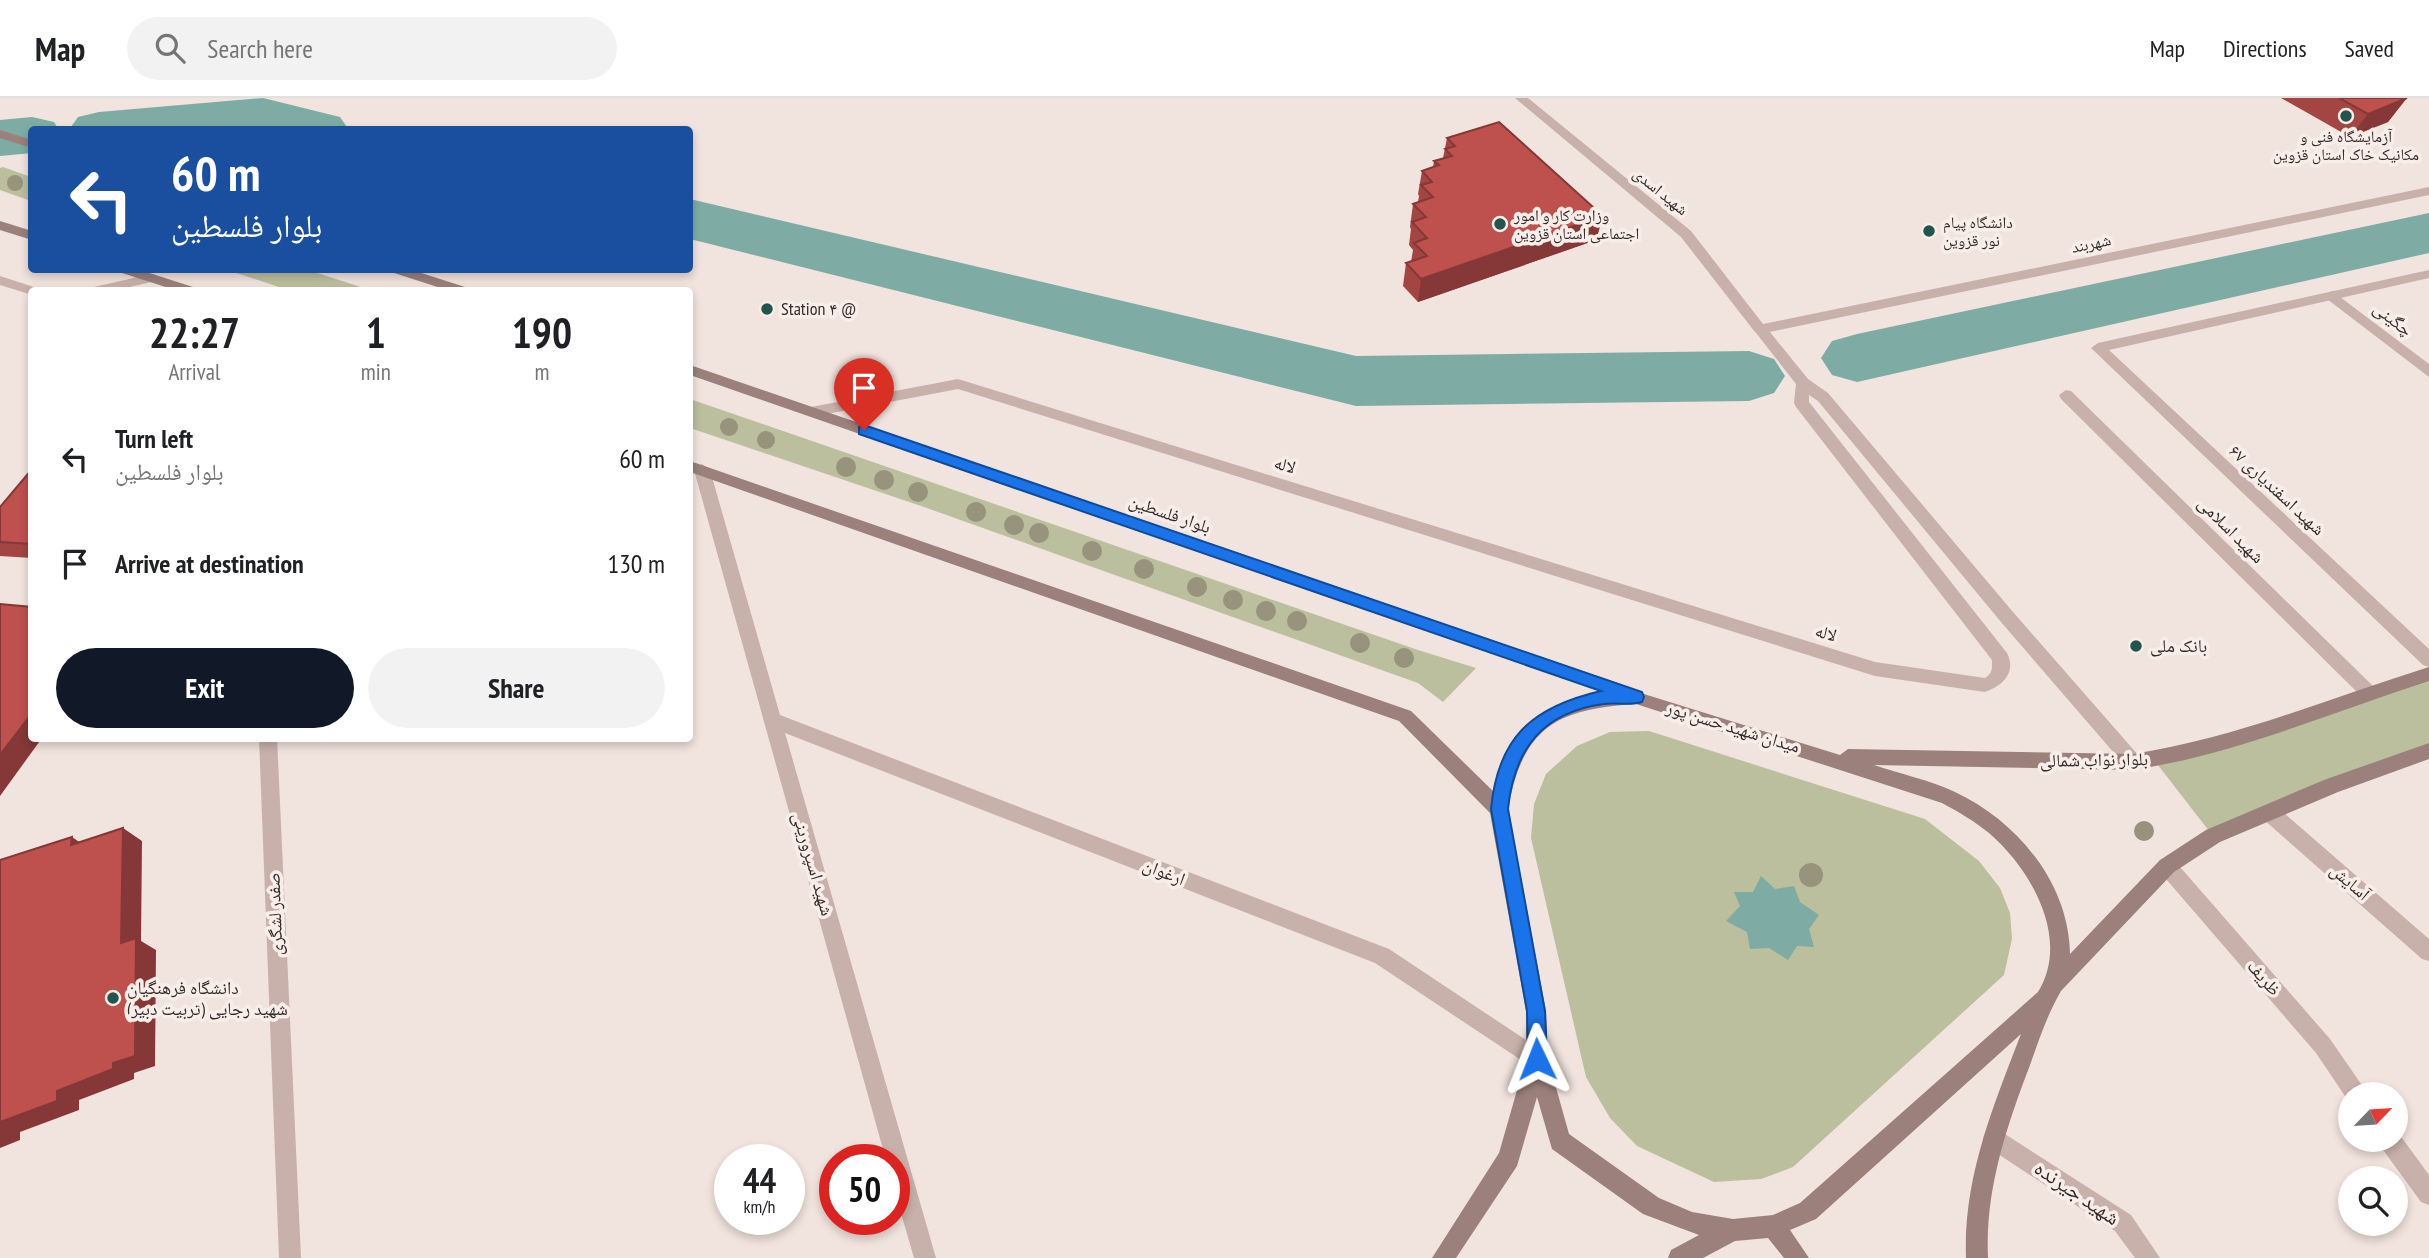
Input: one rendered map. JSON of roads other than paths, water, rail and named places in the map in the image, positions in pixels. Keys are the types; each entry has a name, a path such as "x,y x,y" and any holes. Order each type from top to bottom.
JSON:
{"main road":[{"path":"0,134 28,143"},
{"path":"0,225 28,235"},
{"path":"136,273 179,287"},
{"path":"408,273 451,287"},
{"name":"بلوار فلسطین","path":"693,371 1636,697"},
{"path":"696,468 1405,716 1499,809"},
{"name":"بلوار نواب شمالی","path":"1829,757 2133,762 2207,750 2368,692 2429,674"},
{"name":"میدان شهید حسن پور","path":"1605,697 1636,697 1829,757 1948,797 1981,815 2011,842 2035,872 2052,906 2060,940 2059,973 2049,991 1808,1211 1773,1226 1733,1230 1692,1223 1651,1206 1560,1141 1537,1059 1536,1011 1499,809 1502,781 1511,755 1527,733 1549,716 1575,704 1605,697"},
{"path":"1977,1258 1979,1192 1994,1138 2049,991 2167,866 2213,836 2330,786 2429,751"},
{"path":"1443,1258 1509,1158 1537,1059"},
{"path":"1773,1226 1798,1258"},
{"path":"1679,1258 1733,1230"}],"street":[{"name":"شهید اسدی","path":"1521,98 1686,234 1803,383"},
{"name":"شهربند","path":"1760,329 2429,191"},
{"path":"2332,296 2429,274"},
{"path":"112,287 151,278"},
{"path":"0,279 28,290"},
{"name":"شهید اسفندیاری ۶۷","path":"2332,296 2098,348 2429,660"},
{"name":"چگینی","path":"2332,296 2429,372"},
{"path":"1803,383 1823,397 2007,617 2133,762"},
{"name":"لاله","path":"811,412 958,384 1875,669 1985,685 1996,681 2001,675 2001,658 1801,403 1803,383"},
{"name":"شهید اسلامی","path":"2066,395 2368,692"},
{"name":"شهید اسپرورینی","path":"696,468 773,720 925,1258"},
{"name":"ارغوان","path":"773,720 1382,956 1537,1059"},
{"name":"صفدر لشگری","path":"268,742 290,1258"},
{"name":"آسایش","path":"2270,813 2429,953"},
{"name":"ظریف","path":"2167,866 2323,1046 2348,1082"},
{"name":"شهید جیرنده","path":"1994,1138 2123,1223 2149,1258"},
{"path":"2398,1152 2429,1194"}],"water":[{"path":"1761,876 1775,889 1794,886 1800,902 1819,915 1809,929 1814,947 1797,946 1788,960 1769,948 1750,949 1747,932 1726,921 1740,906 1734,892 1753,892"}],"waterway":[{"path":"146,126 263,116 303,126"},
{"path":"0,138 28,135"},
{"path":"693,220 1356,381 1749,376"},
{"path":"1857,358 2429,233"}],"place":[{"name":"آزمایشگاه فنی و مکانیک خاک استان قزوین","path":"2346,116"},
{"name":"وزارت کار و امور اجتماعی استان قزوین","path":"1500,224"},
{"name":"دانشگاه پیام نور قزوین","path":"1929,231"},
{"name":"Station ۴ @","path":"767,309"},
{"name":"بانک ملی","path":"2136,646"},
{"name":"دانشگاه فرهنگیان (تربیت دبیر) شهید رجایی","path":"113,998"}]}
